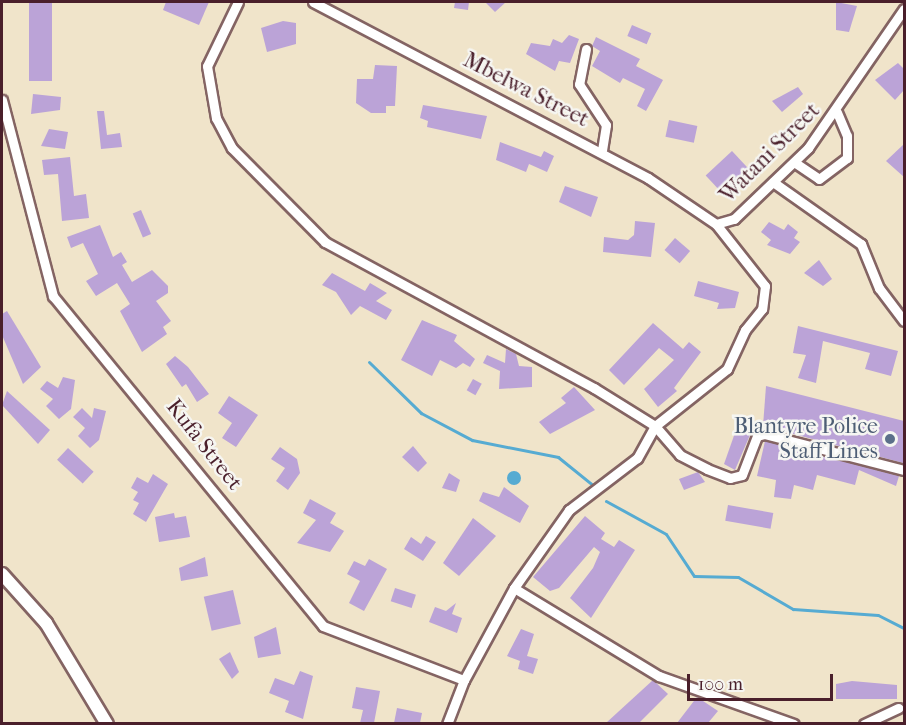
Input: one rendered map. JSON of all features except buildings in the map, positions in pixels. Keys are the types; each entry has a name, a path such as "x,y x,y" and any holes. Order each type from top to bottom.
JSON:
{"street":[{"path":"238,2 207,66 207,89 232,147 294,214 325,242 655,426 680,455 730,478 747,470 760,434 904,470"},
{"name":"Mbelwa Street","path":"313,2 602,150 716,224 757,272 766,298 727,369 655,426"},
{"name":"Watani Street","path":"716,224 734,219 794,162 837,112 904,9"},
{"path":"586,49 579,84 606,125 602,150"},
{"name":"Kufa Street","path":"2,100 44,273 68,316 323,626 464,680"},
{"path":"794,162 819,179 847,158 847,136 837,112"},
{"path":"773,182 856,239 879,288 904,321"},
{"path":"447,723 464,680 514,588 569,510 637,458 655,426"},
{"path":"2,574 46,623 107,723"},
{"path":"514,588 660,676 794,723"},
{"path":"864,723 898,708"}],"water":[{"path":"511,471 517,471 521,478 517,485 511,485 507,481 507,475"}],"waterway":[{"path":"369,362 421,413 472,440 558,457 595,487"},
{"path":"606,501 666,534 694,576 738,577 793,609 878,615 904,628"}],"place":[{"name":"Blantyre Police Staff Lines","path":"890,439"}]}
